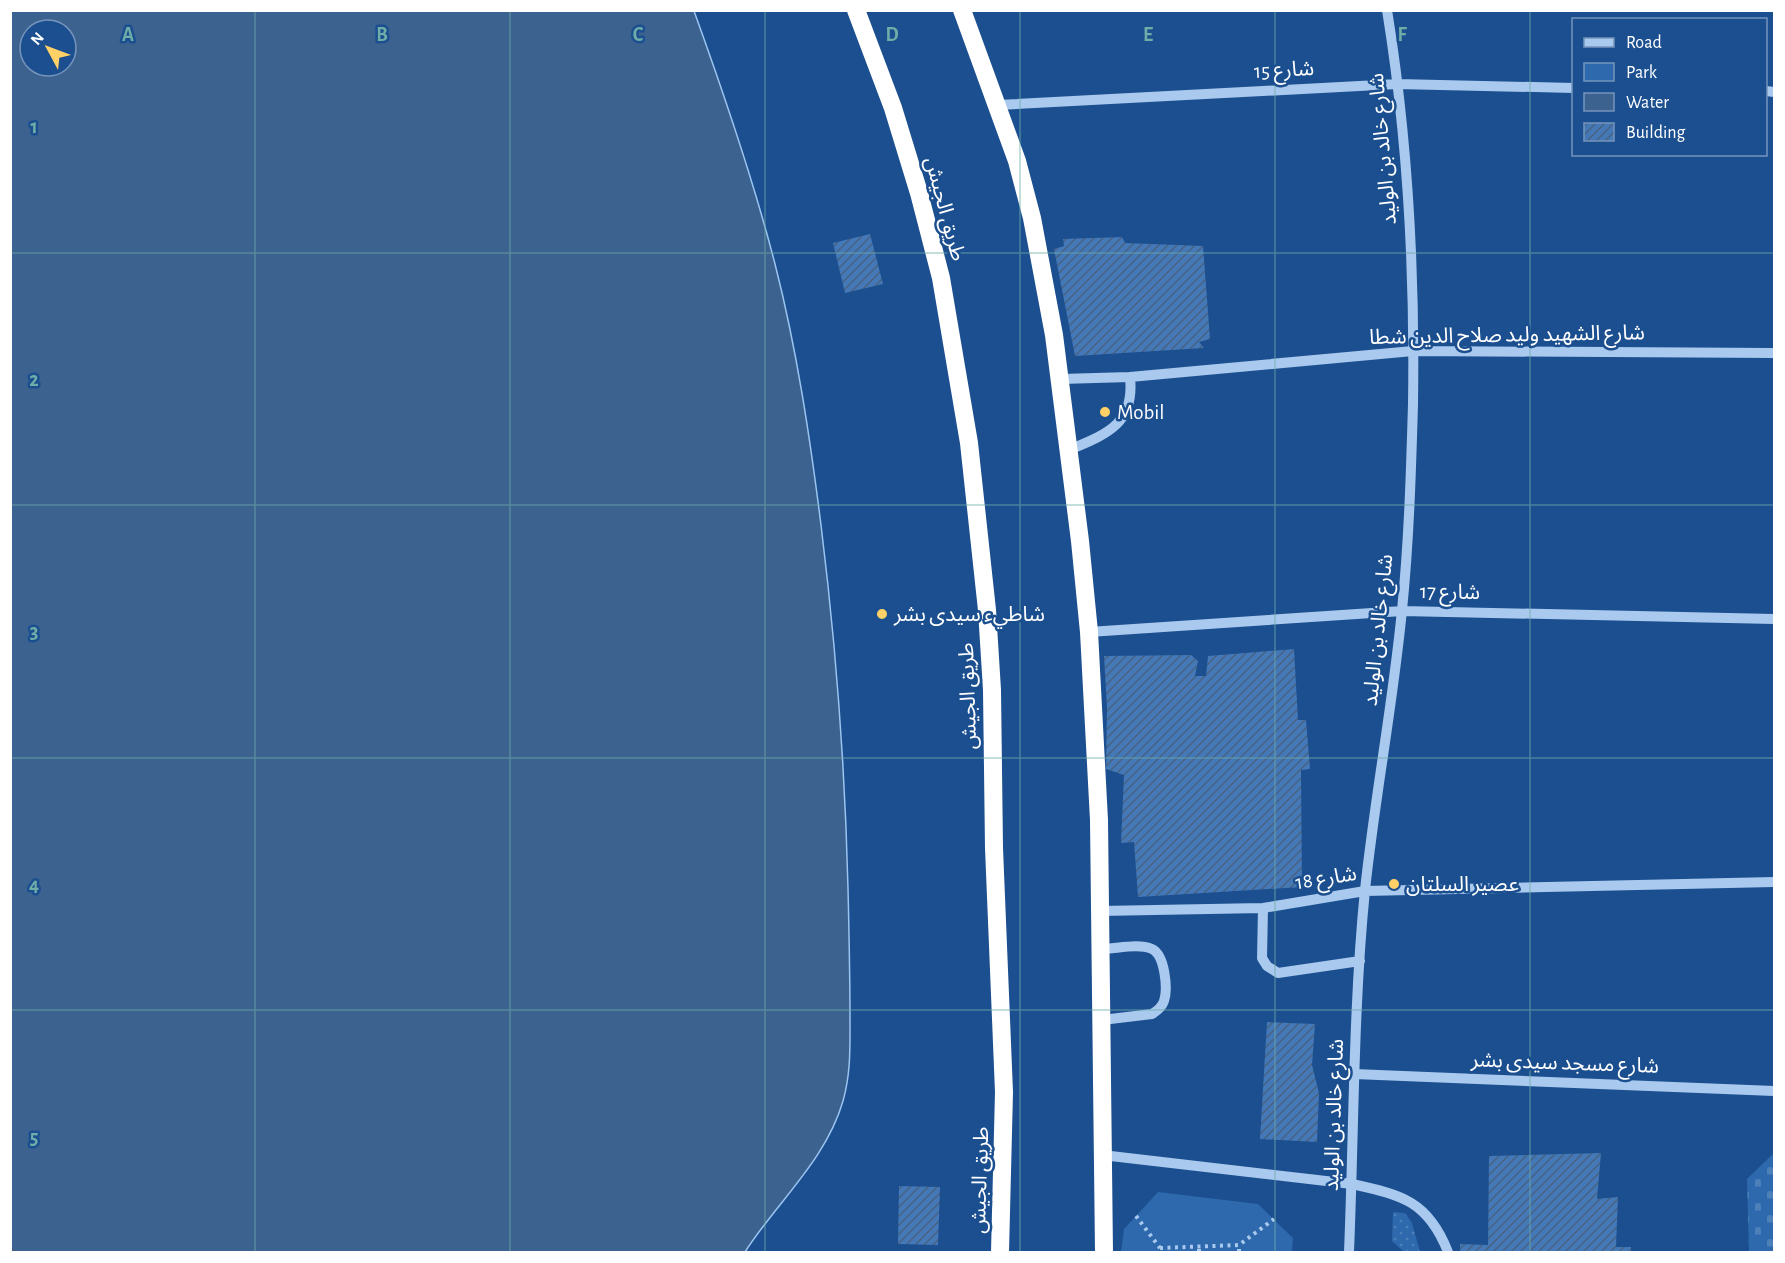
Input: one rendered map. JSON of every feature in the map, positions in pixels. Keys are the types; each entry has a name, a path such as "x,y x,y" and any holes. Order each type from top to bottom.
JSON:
{"highway":[{"name":"طريق الجيش","path":"856,10 893,108 919,193 941,278 969,443 987,610 992,690 994,848 1004,1092 1000,1252"},
{"path":"962,10 1017,161 1032,218 1045,276 1070,450 1089,632 1099,820 1104,1252"}],"street":[{"name":"شارع خالد بن الوليد","path":"1349,1252 1354,1074 1365,891 1402,611 1411,492 1413,351 1410,228 1397,84 1387,10"},
{"name":"شارع 15","path":"997,105 1397,84 1572,88"},
{"name":"شارع الشهيد وليد صلاح الدين شطا","path":"1061,379 1130,376 1413,351 1774,353"},
{"path":"1070,450 1099,438 1116,427 1130,400 1130,376"},
{"name":"شارع 17","path":"1089,632 1402,611 1774,619"},
{"name":"شارع 18","path":"1100,910 1263,908 1365,891 1774,882"},
{"path":"1263,908 1262,958 1266,966 1278,973 1360,961"},
{"path":"1101,949 1144,947 1156,952 1163,963 1165,999 1152,1014 1102,1020"},
{"name":"شارع مسجد سيدى بشر","path":"1354,1074 1774,1091"},
{"path":"1102,1155 1352,1184 1388,1192 1415,1204 1436,1226 1448,1252"}],"path":[{"path":"1136,1216 1159,1250 1239,1245 1274,1219"},
{"path":"1239,1245 1239,1252"},
{"path":"1199,1252 1200,1246"}],"green space":[{"path":"1774,1153 1774,1252 1749,1252 1747,1179"},
{"path":"1158,1192 1258,1204 1293,1238 1292,1252 1121,1252 1124,1229"},
{"path":"1393,1212 1405,1213 1412,1223 1420,1252 1404,1252 1392,1241"}],"water":[{"path":"10,11 694,11 748,168 783,296 796,361 817,492 826,570 839,706 847,842 850,1038 846,1091 835,1122 813,1162 745,1252 11,1252"}],"building":[{"path":"870,234 883,284 845,293 833,243"},
{"path":"1122,237 1125,243 1203,246 1210,339 1199,342 1204,348 1075,356 1054,249 1064,246 1063,239"},
{"path":"1294,649 1298,720 1306,720 1310,769 1301,770 1302,887 1138,897 1134,842 1121,843 1124,775 1106,769 1107,707 1104,656 1191,655 1198,661 1195,676 1206,676 1208,656"},
{"path":"1267,1022 1315,1024 1312,1065 1319,1093 1317,1142 1260,1139"},
{"path":"1601,1153 1597,1199 1618,1197 1616,1247 1631,1247 1631,1252 1460,1252 1460,1244 1488,1245 1489,1156"},
{"path":"899,1186 940,1187 938,1245 898,1244"}],"place":[{"name":"Mobil","path":"1105,412"},
{"name":"شاطيء سيدى بشر","path":"882,614"},
{"name":"عصير السلتان","path":"1394,884"}]}
